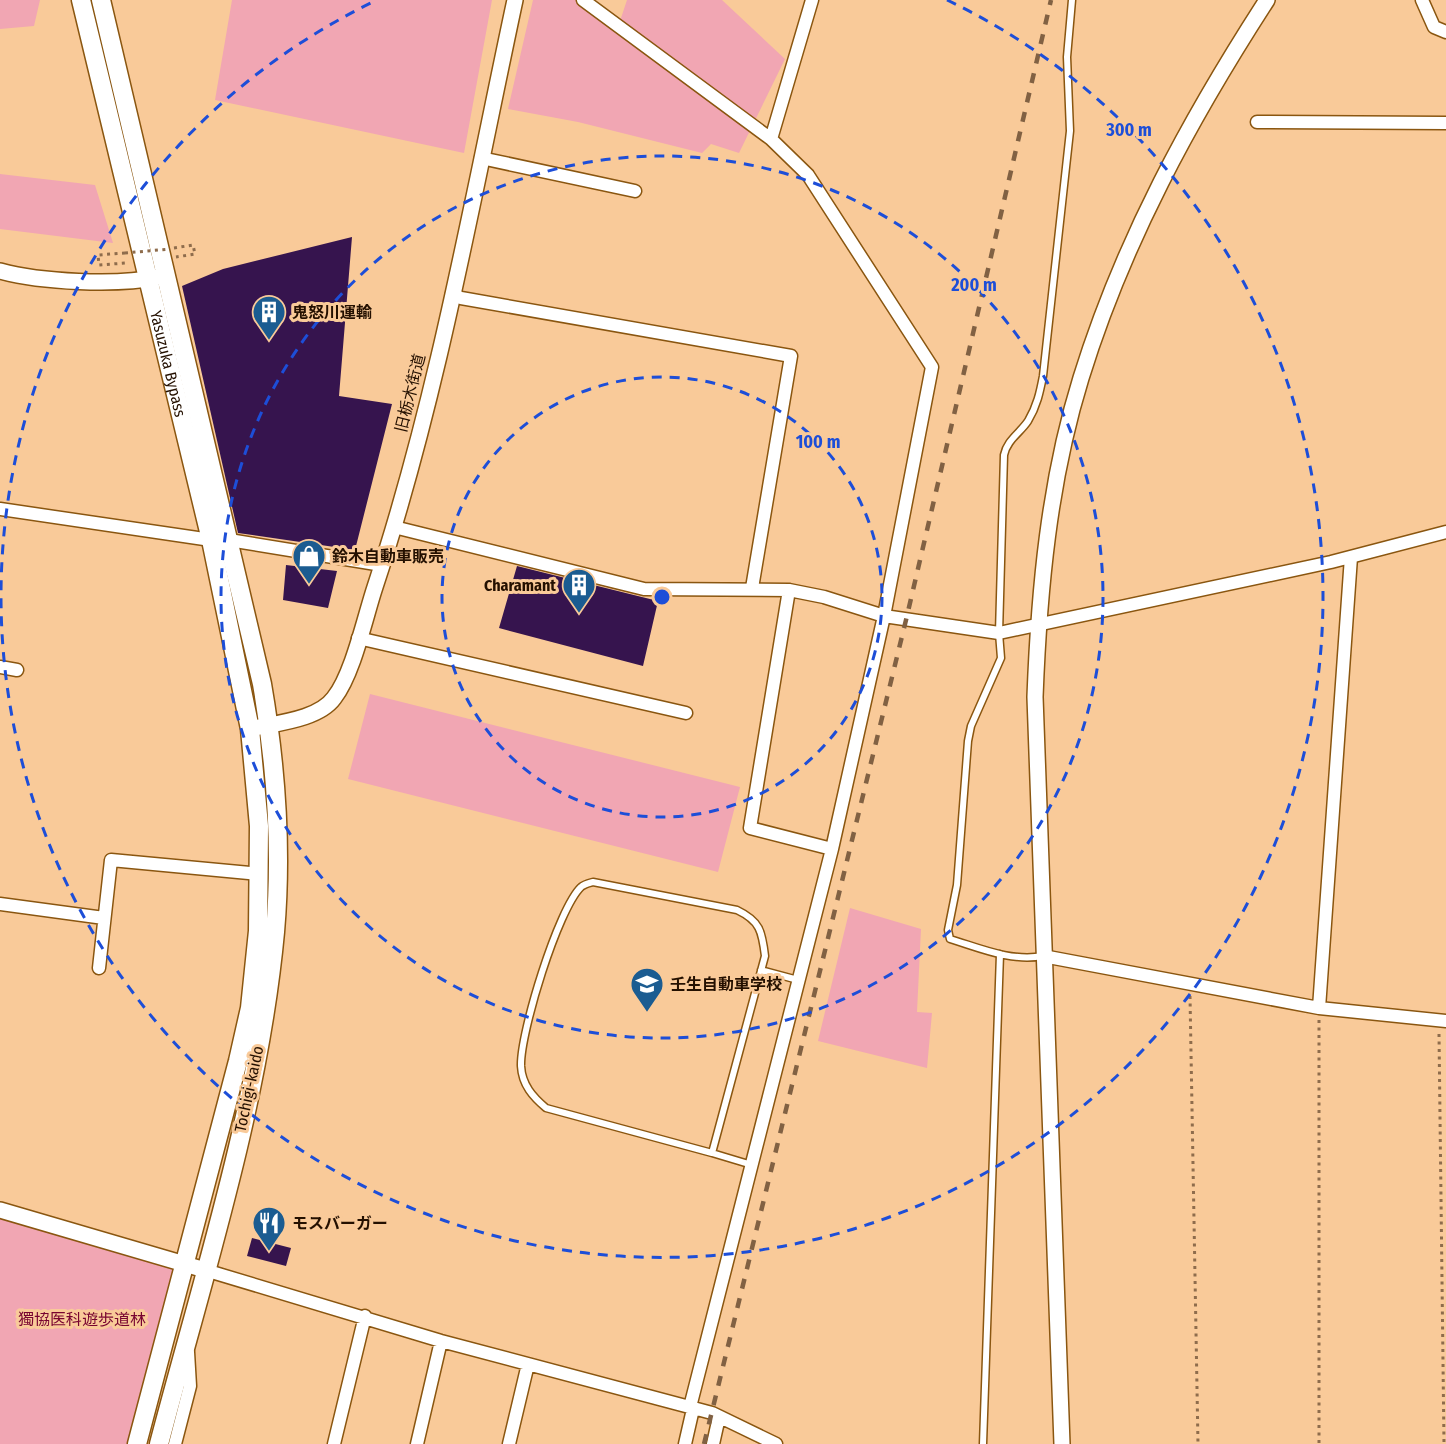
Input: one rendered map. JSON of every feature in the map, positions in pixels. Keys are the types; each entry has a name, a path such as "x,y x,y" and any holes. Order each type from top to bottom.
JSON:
{"main road":[{"name":"Yasuzuka Bypass","path":"81,0 147,279 269,725"},
{"name":"Yasuzuka Bypass","path":"101,0 169,266 220,540 250,729"},
{"name":"Tochigi-kaido","path":"159,1444 244,1117 260,1039 275,931 276,823 269,725"},
{"name":"Tochigi-kaido","path":"137,1444 250,1008 258,932 260,874 256,774 250,729"}],"street":[{"name":"旧栃木街道","path":"250,729 312,714 333,700 346,676 394,527 452,294 515,0"},
{"path":"583,0 771,139 808,175 932,367 884,615 832,849 752,1165 685,1444"},
{"path":"771,139 812,0"},
{"path":"1062,1444 1035,697 1038,625 1050,519 1080,380 1104,309 1137,229 1163,177 1241,41 1268,0"},
{"path":"1422,0 1434,27 1446,32"},
{"path":"1257,122 1446,123"},
{"path":"481,158 635,191"},
{"path":"0,271 25,277 72,280 147,279 169,266"},
{"path":"452,294 461,298 791,356 752,588"},
{"path":"0,509 382,565"},
{"path":"394,527 644,589 789,590 824,597 884,615 999,633 1351,557 1446,532"},
{"path":"1319,1008 1351,557"},
{"path":"789,590 750,828 832,849"},
{"path":"358,638 687,713"},
{"path":"0,667 17,670"},
{"path":"99,968 111,860 260,874"},
{"path":"0,904 104,918"},
{"path":"1043,956 1319,1008 1442,1020"},
{"path":"0,1210 365,1316 441,1341 692,1408 719,1417 776,1444"},
{"path":"334,1444 365,1316"},
{"path":"175,1444 190,1386 187,1336"},
{"path":"417,1444 441,1341"},
{"path":"509,1444 528,1364"},
{"path":"713,1444 719,1417"}],"lane":[{"path":"1043,956 1027,959 1000,954 950,939 948,930 957,885 970,726 1001,658 999,633 1004,455 1006,446 1027,422 1038,401 1043,376 1070,131 1067,57 1072,0"},
{"path":"712,1154 765,956 762,935 753,917 737,910 593,882 582,885 572,899 544,970 531,1016 521,1066 532,1096 546,1108 712,1154 752,1165"},
{"path":"983,1444 1000,954"},
{"path":"761,970 799,981"}],"path":[{"path":"126,263 99,265 98,255 170,249 193,244 195,254 169,266"},
{"path":"1190,985 1198,1444"},
{"path":"1319,1008 1319,1444"},
{"path":"1442,1020 1444,1444"}],"green space":[{"path":"0,0 40,0 34,26 0,29"},
{"path":"232,0 492,0 464,153 215,100"},
{"path":"533,0 577,0 619,24 627,0 722,0 785,59 739,153 711,144 702,153 578,122 508,109"},
{"path":"0,174 95,185 113,243 0,229"},
{"path":"370,694 740,787 718,872 348,779"},
{"path":"850,908 921,929 917,1012 932,1013 927,1068 818,1041"},
{"name":"獨協医科遊歩道林","path":"0,1204 185,1265 130,1444 0,1444"}],"building":[{"name":"鬼怒川運輸","path":"352,237 339,396 392,404 355,550 238,533 182,286 223,269"},
{"name":"鈴木自動車販売","path":"286,565 337,571 328,608 283,600"},
{"name":"Charamant","path":"517,566 658,601 643,666 499,628"},
{"name":"モスバーガー","path":"252,1238 291,1248 286,1266 247,1256"}],"railway":[{"path":"704,1444 906,620 1051,0"}],"place":[{"name":"鬼怒川運輸","path":"269,341"},
{"name":"鈴木自動車販売","path":"309,585"},
{"name":"Charamant","path":"579,614"},
{"name":"壬生自動車学校","path":"647,1013"},
{"name":"モスバーガー","path":"269,1252"}]}
